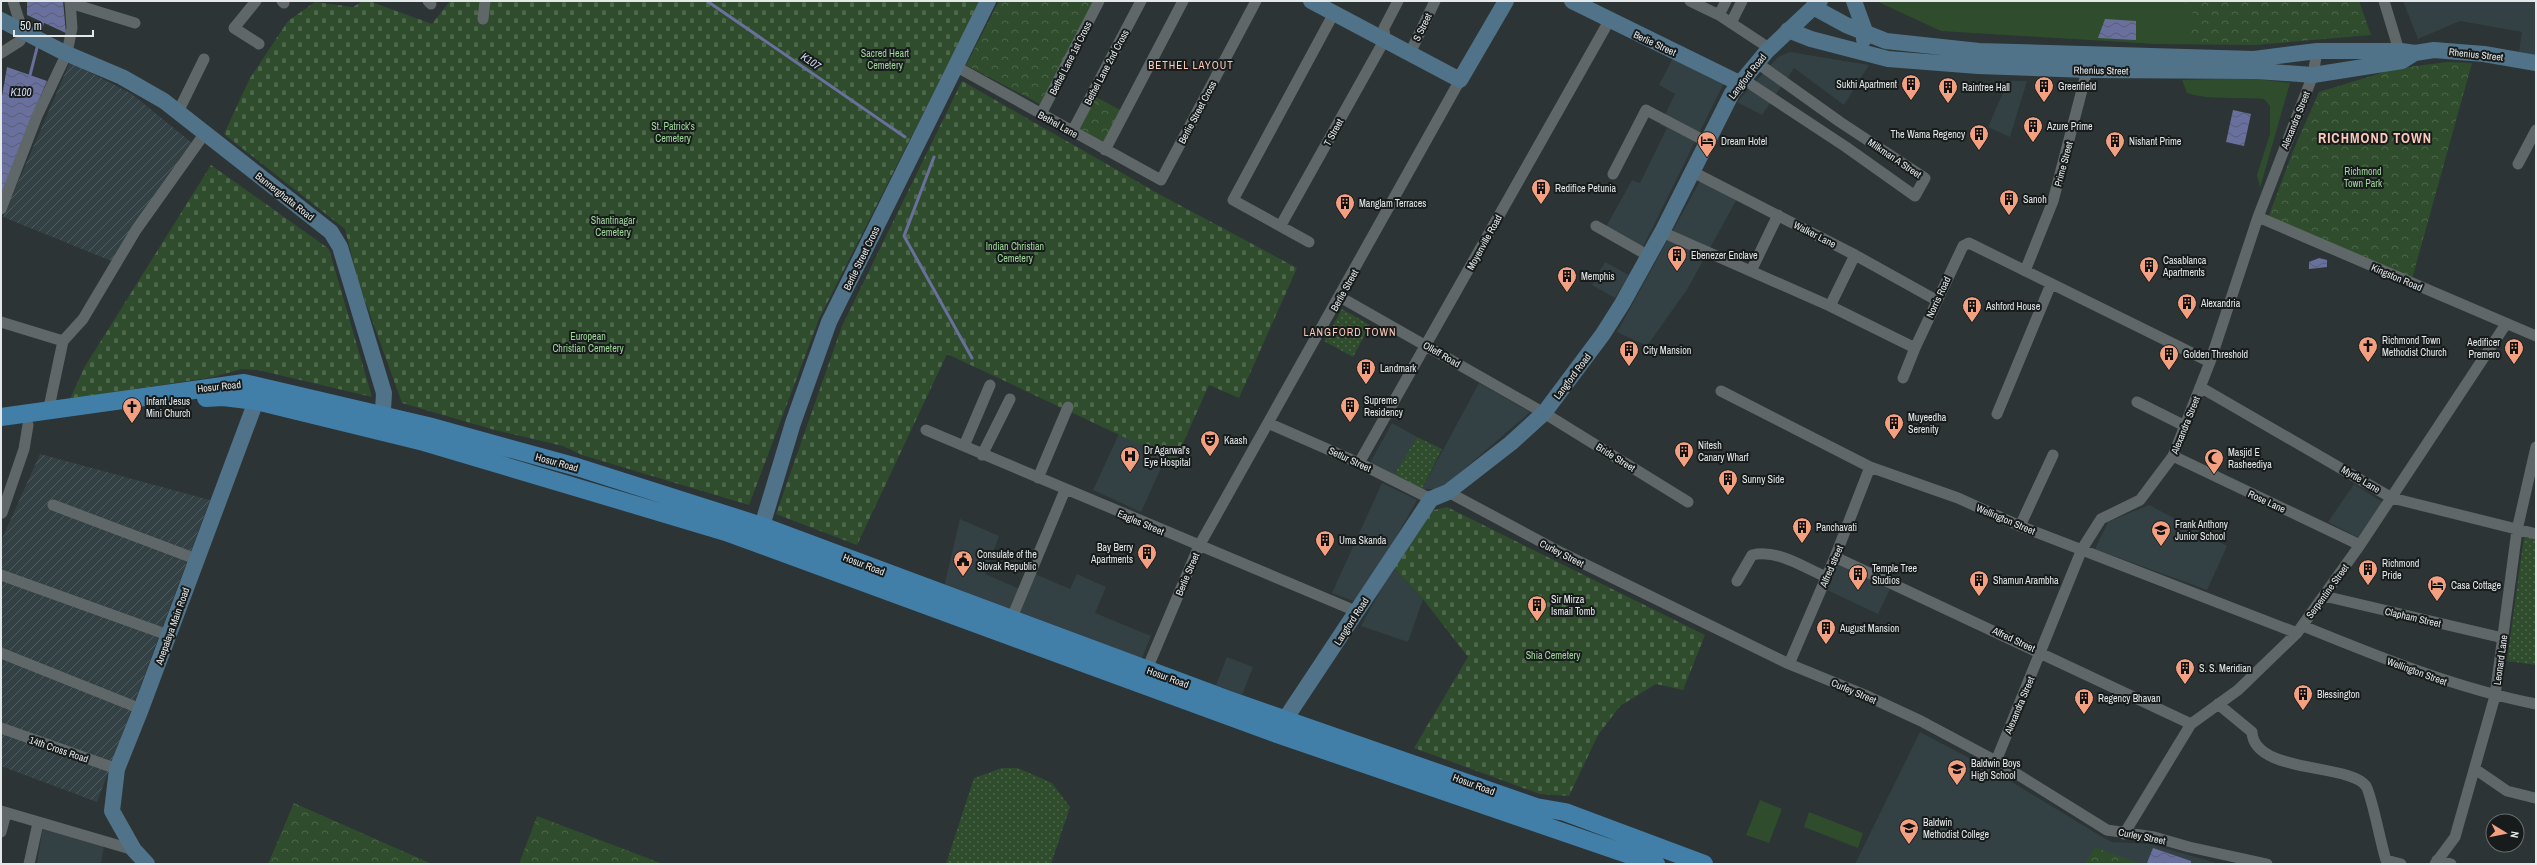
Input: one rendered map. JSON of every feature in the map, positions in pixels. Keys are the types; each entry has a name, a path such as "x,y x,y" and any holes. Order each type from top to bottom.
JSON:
{"main road":[{"name":"Hosur Road","path":"1,417 48,412 162,392 244,383 383,424 540,475 726,532 1281,726 1656,864"},
{"name":"Hosur Road","path":"1,428 28,425 163,402 224,397 256,401 383,424 428,426 577,467 762,526 1010,620 1229,700 1281,726 1536,807 1565,812 1704,864"}],"street":[{"path":"13,1 24,34"},
{"path":"256,1 234,28 259,44"},
{"path":"483,19 484,1"},
{"name":"Berlie Street Cross","path":"762,526 793,423 829,322 988,1"},
{"name":"Bethel Lane 1st Cross","path":"1041,114 1099,1"},
{"name":"Bethel Lane 2nd Cross","path":"1072,132 1141,1"},
{"path":"1105,150 1183,1"},
{"name":"Berlie Street Cross","path":"1161,180 1256,1"},
{"name":"T Street","path":"1281,225 1385,39 1384,28 1398,1"},
{"name":"S Street","path":"1410,53 1435,1"},
{"name":"Berlie Street","path":"1147,669 1199,546 1340,297 1460,80 1506,1"},
{"name":"Berlie Street","path":"1572,1 1609,21 1741,81"},
{"path":"1690,1 1719,15 1769,48"},
{"path":"1719,15 1726,1"},
{"path":"1731,23 1742,1"},
{"path":"1854,1 1857,16 1866,34 1859,52"},
{"path":"2384,1 2406,55"},
{"path":"1,209 37,116 65,52 72,28 70,2 135,23"},
{"name":"Rhenius Street","path":"1816,4 1866,34 1886,41 1966,50 2254,58 2317,52 2353,51 2406,55"},
{"name":"Langford Road","path":"1281,726 1358,612 1389,559 1431,498 1448,492 1511,443 1544,413 1603,334 1662,232 1691,171 1732,93 1769,48 1816,4"},
{"path":"1309,242 1281,225 1233,200 1323,6 1460,80"},
{"name":"Bannerghatta Road","path":"1,20 24,34 60,45 65,52 122,77 164,101 331,232 344,260 384,393 383,424"},
{"name":"Moyenville Road","path":"1359,463 1609,21"},
{"name":"Rhenius Street","path":"1788,30 1811,39 1888,59 2088,70 2256,71 2313,74 2354,68 2406,55 2441,51 2536,62"},
{"path":"1,32 24,34"},
{"path":"1,53 24,34"},
{"path":"2353,51 2354,68"},
{"name":"Alexandra Street","path":"1996,761 2042,652 2082,549 2101,519 2140,500 2173,456 2210,362 2258,217 2313,74 2317,52"},
{"name":"Prime Street","path":"2025,271 2053,201 2088,70 2089,54"},
{"path":"178,112 204,59"},
{"name":"Milkman A Street","path":"1741,81 1846,147 1915,196 1925,178 1840,122 1756,62"},
{"name":"Bethel Lane","path":"957,66 1072,132 1161,180"},
{"path":"1614,174 1646,110 1707,142"},
{"path":"2518,164 2536,130"},
{"path":"48,412 63,341 83,319 136,230 205,133"},
{"name":"Walker Lane","path":"1691,171 1855,255 1936,300"},
{"path":"1751,271 1778,215"},
{"name":"Kingston Road","path":"2258,217 2536,336"},
{"path":"1596,226 1649,256"},
{"path":"1662,232 1830,306 1915,348"},
{"name":"Norris Road","path":"1903,378 1936,300 1965,243 1972,244 2210,362"},
{"path":"1830,306 1855,255"},
{"path":"1997,414 2051,284"},
{"name":"Olleff Road","path":"1340,297 1426,344 1544,413"},
{"path":"1,322 63,341"},
{"name":"Serpentine Street","path":"2124,834 2191,724 2238,690 2300,629 2392,498 2506,324"},
{"path":"964,446 990,385"},
{"name":"Myrtle Lane","path":"2200,388 2392,498 2536,534"},
{"name":"Wellington Street","path":"1721,391 1870,467 1958,498 2020,526 2426,675 2495,696 2536,704"},
{"path":"982,455 1010,399"},
{"name":"Anepalaya Main Road","path":"146,864 134,850 112,811 117,769 142,709 196,559 256,401"},
{"path":"2137,402 2185,426"},
{"path":"1038,478 1068,407"},
{"name":"Bride Street","path":"1544,413 1688,502"},
{"name":"Setlur Street","path":"1268,423 1359,463 1431,498"},
{"path":"2,513 24,449 28,425"},
{"name":"Eagles Street","path":"926,430 1065,490 1358,612"},
{"name":"Leonard Lane","path":"2436,862 2455,837 2495,696 2517,530 2536,447"},
{"path":"2020,526 2053,455"},
{"name":"Rose Lane","path":"2173,456 2360,545"},
{"name":"Alfred street","path":"1789,664 1835,557 1870,467"},
{"path":"1010,620 1065,490"},
{"name":"Curley Street","path":"1448,492 1562,553 1789,664 1865,695 1921,721 1996,761 2107,830 2124,834 2154,837 2189,847 2267,864"},
{"path":"53,505 196,559"},
{"path":"1737,581 1752,555 1764,552 1786,559 1826,577"},
{"name":"Alfred Street","path":"1835,557 2042,652 2191,724"},
{"path":"1,575 168,635"},
{"name":"Clapham Street","path":"2324,596 2502,638"},
{"path":"1,653 142,709"},
{"path":"2218,704 2252,732 2252,740 2256,747 2289,764 2358,778 2367,787 2384,862 2401,864"},
{"name":"14th Cross Road","path":"1,728 117,769"},
{"path":"2475,769 2502,788 2535,798"},
{"path":"1,832 4,812 134,850"},
{"path":"29,864 38,823"},
{"path":"2436,862 2451,864"}],"shaded area":[{"path":"2403,1 2536,1 2536,55 2519,52 2522,32 2460,21 2418,39"},
{"path":"1790,52 1869,65 1844,105 1794,68 1762,115 1737,102 1778,57"},
{"path":"1673,58 1724,83 1639,255 1602,234 1632,180 1640,183 1667,128 1660,125 1675,94 1659,85"},
{"path":"70,62 132,94 192,143 114,262 3,217"},
{"path":"2008,81 2027,81 2010,137 1988,127"},
{"path":"1700,181 1737,199 1688,288 1647,346 1617,332"},
{"path":"1605,262 1629,275 1615,298 1592,285"},
{"path":"1479,383 1530,412 1441,489 1422,489"},
{"path":"1392,423 1417,437 1394,475 1370,463"},
{"name":"Dr Agarwal's Eye Hospital","path":"1119,434 1166,457 1141,512 1093,490"},
{"path":"40,454 210,500 97,802 1,766 1,541"},
{"path":"1382,483 1417,500 1359,603 1332,593"},
{"path":"2354,484 2382,502 2359,538 2328,522"},
{"name":"Frank Anthony Junior School","path":"2149,505 2227,546 2207,590 2095,549 2108,522"},
{"path":"960,519 999,536 985,574 1027,592 1035,574 1070,589 1077,574 1106,587 1095,613 1151,636 1140,663 944,587"},
{"name":"Temple Tree Studios","path":"1838,564 1890,589 1878,614 1827,590"},
{"path":"1393,567 1423,599 1408,642 1361,626"},
{"path":"1227,657 1253,667 1242,695 1216,685"},
{"name":"Baldwin Boys High School","path":"1920,732 1992,770 2112,842 2150,844 2220,864 1855,864"},
{"path":"43,826 104,844 101,864 37,864"}],"green space":[{"name":"Shantinagar Cemetery","path":"363,1 369,1 432,24 450,1 980,1 819,319 749,505 582,455 563,446 491,429 402,403 359,284 345,229 224,134 250,78 288,21 315,2 353,7"},
{"path":"999,1 1094,1 1040,104 966,65"},
{"path":"1876,1 2176,1 2194,5 2188,44 2155,44 1941,31"},
{"path":"2173,1 2359,1 2371,35 2255,45 2155,44"},
{"name":"Richmond Town Park","path":"2447,62 2472,63 2412,279 2268,218 2293,151 2319,92 2394,69"},
{"path":"2247,78 2290,83 2260,188 2257,175 2270,134 2270,106 2264,99 2216,98 2187,93 2182,80"},
{"name":"Indian Christian Cemetery","path":"962,81 1159,194 1297,268 1239,398 1209,385 1175,461 947,354 857,545 776,514 842,326"},
{"path":"1094,96 1122,111 1104,146 1076,131"},
{"path":"211,165 329,249 372,397 258,370 242,369 213,377 70,399 84,368"},
{"path":"1342,309 1370,325 1353,357 1324,341"},
{"path":"1417,437 1442,449 1422,489 1394,475"},
{"name":"Shia Cemetery","path":"1447,507 1705,635 1683,690 1656,684 1620,706 1598,735 1569,796 1540,794 1414,748 1468,657 1423,599 1393,567 1430,511"},
{"path":"2524,537 2536,539 2536,665 2507,661"},
{"path":"1002,768 1018,768 1052,783 1070,807 1051,864 946,864 974,778"},
{"path":"1760,800 1782,809 1769,843 1746,835"},
{"path":"294,803 432,864 268,864"},
{"path":"1809,812 1863,833 1858,848 1804,827"},
{"path":"537,816 663,864 519,864"},
{"path":"2095,847 2140,864 2085,864"}],"water":[{"path":"27,1 63,1 66,33 27,15"},
{"path":"2105,19 2136,21 2136,40 2098,38"},
{"name":"K100","path":"7,67 47,81 34,111 1,200 1,102"},
{"path":"2233,110 2251,114 2244,146 2226,142"},
{"path":"2319,258 2327,260 2327,267 2309,269 2309,262"},
{"path":"2153,848 2191,861 2191,864 2147,863"}],"waterway":[{"name":"K107","path":"707,1 905,137"},
{"name":"K100","path":"40,35 43,19"},
{"name":"K100","path":"29,79 38,44"},
{"name":"K107","path":"934,157 904,236 972,358"}],"place":[{"name":"Sukhi Apartment","path":"1911,101"},
{"name":"Greenfield","path":"2044,103"},
{"name":"Raintree Hall","path":"1948,104"},
{"name":"Azure Prime","path":"2033,143"},
{"name":"The Wama Regency","path":"1979,151"},
{"name":"Dream Hotel","path":"1707,158"},
{"name":"Nishant Prime","path":"2115,158"},
{"name":"Redifice Petunia","path":"1541,205"},
{"name":"Sanoh","path":"2009,216"},
{"name":"Manglam Terraces","path":"1345,220"},
{"name":"Ebenezer Enclave","path":"1677,272"},
{"name":"Casablanca Apartments","path":"2149,283"},
{"name":"Memphis","path":"1567,293"},
{"name":"Alexandria","path":"2187,320"},
{"name":"Ashford House","path":"1972,323"},
{"name":"Richmond Town Methodist Church","path":"2368,363"},
{"name":"Aedificer Premero","path":"2514,365"},
{"name":"City Mansion","path":"1629,367"},
{"name":"Golden Threshold","path":"2169,371"},
{"name":"Landmark","path":"1366,385"},
{"name":"Supreme Residency","path":"1350,423"},
{"name":"Infant Jesus Mini Church","path":"132,424"},
{"name":"Muyeedha Serenity","path":"1894,440"},
{"name":"Kaash","path":"1210,457"},
{"name":"Nitesh Canary Wharf","path":"1684,468"},
{"name":"Dr Agarwal's Eye Hospital","path":"1130,473"},
{"name":"Masjid E Rasheediya","path":"2214,475"},
{"name":"Sunny Side","path":"1728,496"},
{"name":"Panchavati","path":"1802,544"},
{"name":"Frank Anthony Junior School","path":"2161,547"},
{"name":"Uma Skanda","path":"1325,557"},
{"name":"Bay Berry Apartments","path":"1147,570"},
{"name":"Consulate of the Slovak Republic","path":"963,577"},
{"name":"Richmond Pride","path":"2368,586"},
{"name":"Temple Tree Studios","path":"1858,591"},
{"name":"Shamun Arambha","path":"1979,597"},
{"name":"Casa Cottage","path":"2437,602"},
{"name":"Sir Mirza Ismail Tomb","path":"1537,622"},
{"name":"August Mansion","path":"1826,645"},
{"name":"S. S. Meridian","path":"2185,685"},
{"name":"Blessington","path":"2303,711"},
{"name":"Regency Bhavan","path":"2084,715"},
{"name":"Baldwin Boys High School","path":"1957,786"},
{"name":"Baldwin Methodist College","path":"1909,845"}],"district":[{"name":"BETHEL LAYOUT","path":"1191,65"},
{"name":"RICHMOND TOWN","path":"2375,138"},
{"name":"LANGFORD TOWN","path":"1350,332"}],"park label":[{"name":"Sacred Heart Cemetery","path":"885,58"},
{"name":"St. Patrick's Cemetery","path":"673,132"},
{"name":"European Christian Cemetery","path":"588,342"}]}
